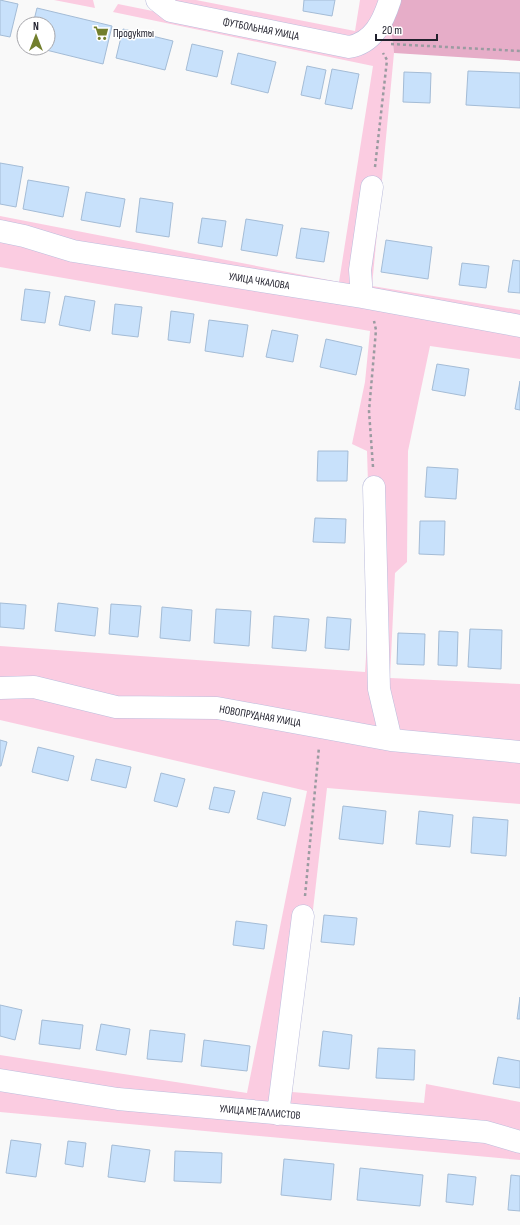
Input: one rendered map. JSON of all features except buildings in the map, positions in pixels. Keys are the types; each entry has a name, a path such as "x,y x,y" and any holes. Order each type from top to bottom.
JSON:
{"street":[{"name":"ФУТБОЛЬНАЯ УЛИЦА","path":"157,0 171,11 349,47 372,41"},
{"path":"372,41 390,0"},
{"path":"362,297 360,270 372,187"},
{"name":"УЛИЦА ЧКАЛОВА","path":"0,231 24,236 73,251 362,297 520,326"},
{"path":"374,487 379,689 391,740"},
{"name":"НОВОПРУДНАЯ УЛИЦА","path":"0,688 34,687 116,707 217,708 391,740 520,752"},
{"path":"278,1114 303,916"},
{"name":"УЛИЦА МЕТАЛЛИСТОВ","path":"0,1080 118,1099 486,1132 520,1142"}],"path":[{"path":"372,41 520,51"},
{"path":"372,41 386,60 372,187"},
{"path":"362,297 372,314 376,330 369,411 374,487"},
{"path":"303,916 321,726"}],"shaded area":[{"path":"54,0 93,0 95,8"},
{"path":"170,0 196,0 355,31 360,0 385,0 358,38"},
{"path":"395,0 520,0 520,61 394,53 390,19"},
{"path":"118,4 349,51 390,19 394,53 372,286 520,310 520,321 355,291 73,245 0,224 0,216 339,282 373,66 113,12"},
{"path":"0,236 520,331 520,359 430,346 408,451 407,562 395,573 390,678 520,684 520,747 395,735 368,483 367,451 352,444 365,382 370,331 0,267"},
{"path":"371,584 386,733 117,702 0,682 0,646 365,672"},
{"path":"0,693 217,712 520,757 520,804 327,788 292,1092 424,1103 426,1084 520,1102 520,1135 0,1076 0,1055 247,1093 307,791 0,720"},
{"path":"0,1085 485,1138 520,1147 520,1160 0,1112"}],"place":[{"name":"Продукты","path":"101,33"}]}
